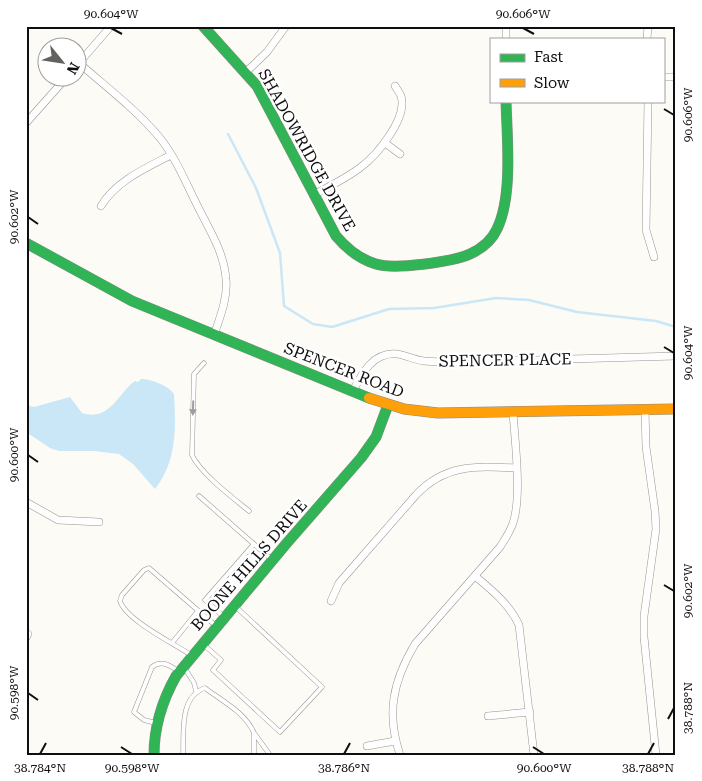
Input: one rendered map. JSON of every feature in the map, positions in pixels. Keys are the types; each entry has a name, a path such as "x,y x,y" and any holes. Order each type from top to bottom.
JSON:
{"street":[{"path":"88,52 111,26"},
{"name":"SHADOWRIDGE DRIVE","path":"203,26 257,86 333,231 343,246 352,254 378,265 457,259 469,255 487,242 497,231 505,208 506,102"},
{"path":"246,72 266,52 286,26"},
{"path":"88,73 150,128 171,155 218,246 226,281 222,315 214,335"},
{"path":"315,194 346,178 362,167 385,143 401,109 401,97 395,86"},
{"path":"26,122 57,88"},
{"path":"648,102 646,230 654,257"},
{"path":"385,143 400,154"},
{"path":"101,206 115,188 171,155"},
{"name":"SPENCER ROAD","path":"26,243 113,292 388,405 417,412 438,414 676,409"},
{"name":"SPENCER PLACE","path":"353,391 366,367 376,358 390,354 398,354 423,361 459,362 676,356"},
{"name":"BOONE HILLS DRIVE","path":"154,755 157,724 166,695 182,669 216,626 366,452 381,427 388,405"},
{"path":"645,409 646,447 656,529 644,616 644,637 656,755"},
{"path":"400,755 395,741 392,719 393,696 405,661 415,644 500,547 513,522 516,508 516,468 513,413"},
{"path":"331,600 339,583 403,510 436,478 460,469 516,468"},
{"path":"26,502 58,520 98,522"},
{"path":"475,576 504,601 513,612 519,625 534,755"},
{"path":"488,716 530,712"},
{"path":"367,746 395,741"}],"lane":[{"path":"204,363 194,374 192,455 203,470 249,511"},
{"path":"199,496 272,560"},
{"path":"224,618 205,600 254,544"},
{"path":"192,656 138,622 122,607 120,601 122,595 144,570 149,568 216,626"},
{"path":"202,643 221,660 213,670 280,732 322,687 234,606"},
{"path":"172,643 198,611"},
{"path":"157,724 144,720 134,712 152,666 162,662 182,669 194,683 196,691"},
{"path":"183,755 184,718 188,701 196,691 205,688 243,716 270,755"},
{"path":"254,733 254,755"}],"water":[{"path":"141,379 159,383 174,394 174,444 168,467 155,489 133,464 119,454 94,451 59,451 50,448 26,432 26,405 34,407 70,397 82,413 98,414 110,407 131,384"}],"waterway":[{"path":"228,134 256,188 280,253 284,306 313,324 332,327 389,309 434,308 496,298 529,300 577,312 656,321 676,327"}],"traffic: fast":[{"path":"203,26 257,86 336,236 354,253 376,264 384,266 409,266 450,260 474,252 486,244 492,237 502,216 507,184 506,102"},
{"path":"26,243 132,301 369,398"},
{"path":"154,755 155,734 160,714 176,676 286,544 361,458 376,437 388,405"}],"traffic: slow":[{"path":"369,398 404,409 438,413 676,409"}]}
